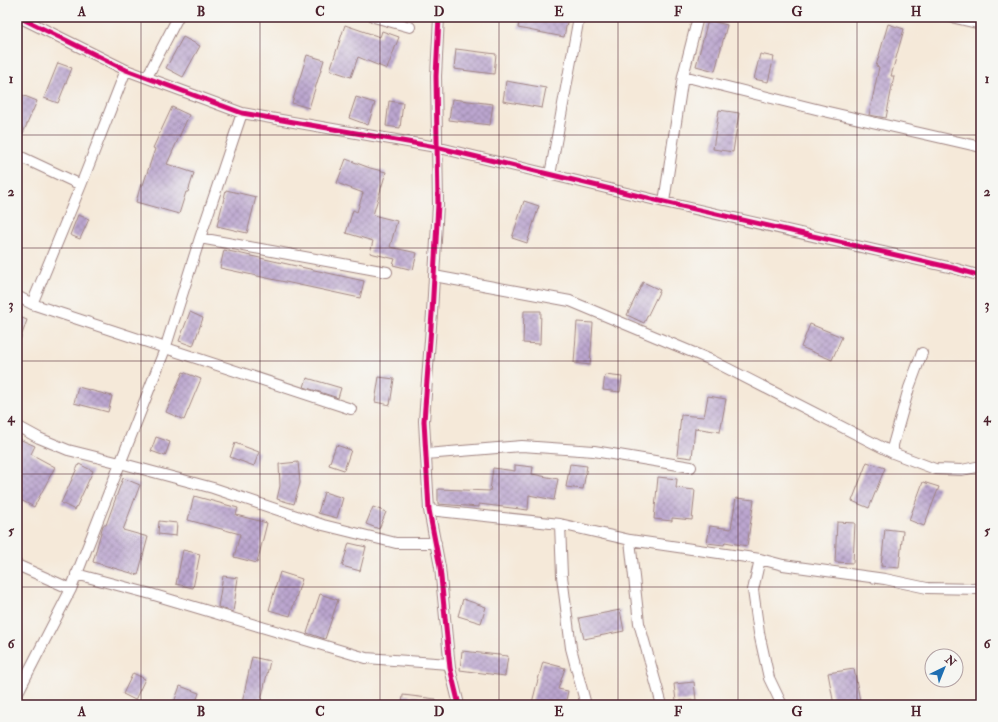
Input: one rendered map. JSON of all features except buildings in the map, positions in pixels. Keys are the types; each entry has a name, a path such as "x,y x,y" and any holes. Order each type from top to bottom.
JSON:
{"street":[{"path":"19,17 126,70 242,113 436,147 664,202 946,266 981,276"},
{"path":"147,77 178,17"},
{"path":"374,17 410,28"},
{"path":"439,17 436,76 438,204 424,421 429,510 440,567 449,664 459,705"},
{"path":"550,175 579,17"},
{"path":"664,202 683,76 698,17"},
{"path":"951,17 981,24"},
{"path":"32,304 126,70"},
{"path":"683,76 824,111 981,146"},
{"path":"17,694 70,589 165,349 242,113"},
{"path":"17,156 81,185"},
{"path":"200,238 387,272"},
{"path":"434,276 570,301 710,360 893,453 935,469 962,470 981,466"},
{"path":"17,296 32,304 165,349 351,409"},
{"path":"893,453 893,445 907,395 922,353"},
{"path":"17,426 39,438 68,450 213,488 323,525 396,543 436,542"},
{"path":"426,454 522,446 594,451 691,467"},
{"path":"429,510 560,524 630,540 760,559 783,565 885,579 927,588 981,588"},
{"path":"560,524 562,576 571,648 586,705"},
{"path":"630,540 639,622 662,705"},
{"path":"760,559 753,590 759,633 769,678 782,705"},
{"path":"17,565 70,589"},
{"path":"76,574 151,594 366,658 449,664"}],"cycle path":[{"path":"19,17 126,70 242,113 436,147 664,202 953,268 981,276"},
{"path":"439,17 436,76 438,204 424,421 429,510 440,567 450,668 459,705"}]}
